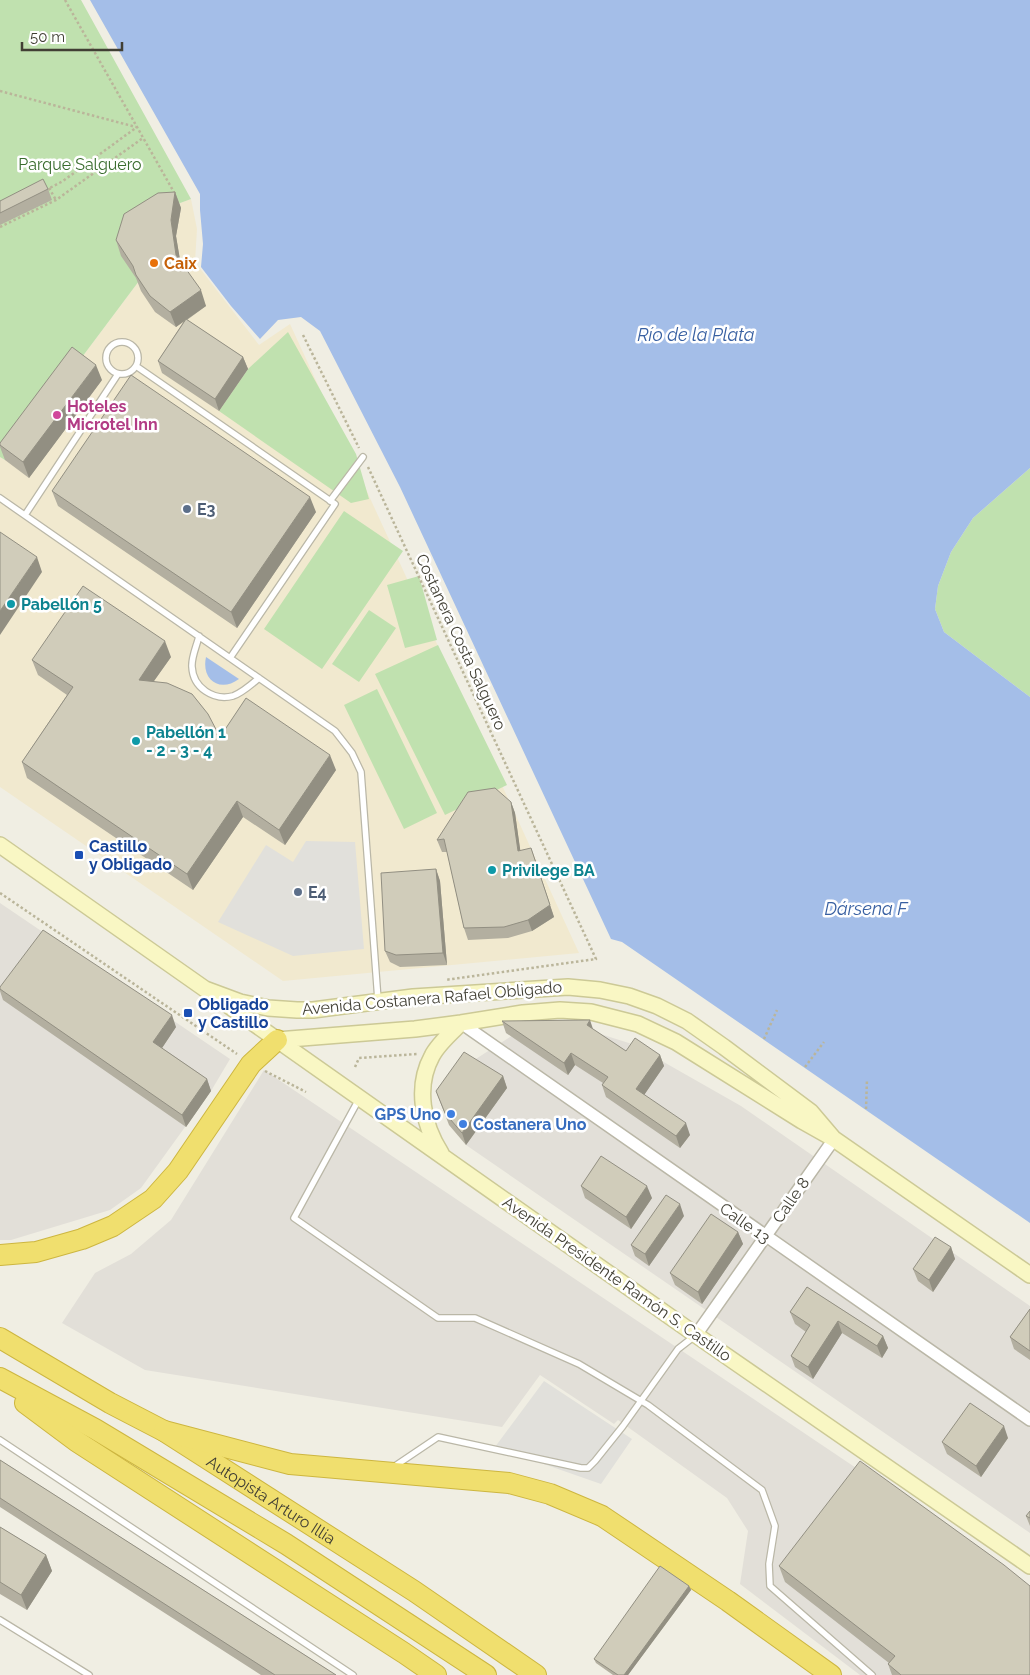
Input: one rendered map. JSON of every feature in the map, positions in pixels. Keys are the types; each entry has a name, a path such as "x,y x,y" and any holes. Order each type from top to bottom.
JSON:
{"highway":[{"path":"0,1256 36,1252 70,1243 113,1226 140,1208 160,1192 178,1172 251,1064 277,1040"},
{"name":"Autopista Arturo Illia","path":"0,1338 110,1403 164,1431 414,1591 536,1675"},
{"name":"Autopista Arturo Illia","path":"0,1378 95,1429 286,1544 486,1675"},
{"path":"0,1383 76,1441 436,1675"},
{"path":"164,1431 290,1464 509,1483 550,1494 602,1516 728,1601 831,1675"}],"main road":[{"name":"Avenida Costanera Rafael Obligado","path":"0,845 205,989 240,1002 268,1008 313,1010 413,997 568,987 600,990 629,996 657,1006 686,1021 724,1047 811,1112 834,1139"},
{"name":"Avenida Presidente Ramón S. Castillo","path":"205,989 696,1335 1030,1566"},
{"name":"Avenida Costanera Rafael Obligado","path":"277,1040 415,1029 546,1011 591,1012 638,1024 676,1042 834,1139 1030,1274"},
{"path":"444,1157 432,1139 425,1118 423,1097 425,1076 432,1055 461,1023"}],"street":[{"name":"Calle 13","path":"461,1023 765,1237 1030,1420"},
{"name":"Calle 8","path":"696,1335 834,1139"}],"lane":[{"path":"124,342 133,346 138,356 136,366 128,373 118,374 109,368 106,358 113,344 124,342"},
{"path":"136,366 335,504 230,658"},
{"path":"25,515 118,374"},
{"path":"330,501 363,456"},
{"path":"0,498 335,731 352,753 361,772 379,1002"},
{"path":"199,636 192,666 196,681 206,692 221,698 236,696 259,678"},
{"path":"360,1098 294,1218 438,1318 475,1318 579,1364 641,1401 762,1490 775,1526 769,1564 770,1586 872,1675"},
{"path":"384,1473 438,1436 588,1468 623,1426 678,1349 696,1335"},
{"path":"0,1440 353,1675"},
{"path":"0,1620 89,1675"}],"path":[{"path":"64,0 177,197"},
{"path":"0,91 137,127"},
{"path":"42,192 64,182 137,127"},
{"path":"0,227 56,200 143,138"},
{"path":"49,188 56,200"},
{"name":"Costanera Costa Salguero","path":"303,335 363,456 596,959 440,980"},
{"path":"0,893 251,1064 306,1092"},
{"path":"764,1039 777,1010"},
{"path":"805,1067 824,1042"},
{"path":"354,1067 359,1058 418,1054"},
{"path":"866,1109 867,1079"}],"shaded area":[{"path":"191,199 197,229 195,262 259,345 290,324 579,953 283,981 0,787 0,457 5,460 139,281 121,256 164,209"},
{"name":"E4","path":"306,841 355,842 364,949 293,956 218,922 266,845 293,862"},
{"path":"0,903 230,1059 211,1091 141,1188 110,1210 11,1240 0,1240"},
{"path":"594,1032 632,1044 741,1106 1030,1306 1030,1533 466,1145 505,1087 468,1064 516,1033"},
{"path":"264,1070 1008,1570 1030,1675 860,1675 740,1584 748,1531 727,1498 618,1420 614,1424 540,1375 502,1427 145,1370 62,1323 95,1273 131,1254 171,1220"},
{"path":"544,1381 632,1439 601,1484 495,1447"}],"green space":[{"name":"Parque Salguero","path":"0,0 81,0 191,199 164,209 122,256 139,281 5,460 0,457"},
{"path":"288,332 356,454 369,499 351,503 219,411 248,369"},
{"path":"1030,468 1030,697 944,632 935,609 938,586 951,552 973,518"},
{"path":"344,511 403,551 322,669 264,629"},
{"path":"419,576 437,640 405,648 387,585"},
{"path":"369,610 396,628 359,682 332,664"},
{"path":"438,645 507,785 445,815 375,674"},
{"path":"377,689 437,813 404,829 344,705"}],"water":[{"name":"Río de la Plata","path":"90,0 1030,0 1030,468 973,518 951,552 938,586 935,609 944,632 1030,697 1030,1223 622,942 611,939 400,487 320,331 301,317 278,320 260,339 231,306 201,267 203,244 200,194"},
{"path":"206,657 239,679 225,685 214,682 206,672"}],"building":[{"path":"43,179 48,189 0,213 0,201"},
{"name":"Caix","path":"175,192 171,220 176,255 201,290 170,312 150,296 116,240 124,214 158,193"},
{"path":"186,319 243,357 215,399 158,361"},
{"path":"72,347 96,365 23,462 0,445 0,443"},
{"name":"E3","path":"131,375 310,497 231,612 52,491"},
{"path":"0,532 37,557 0,611"},
{"name":"Pabellón 1 - 2 - 3 - 4","path":"83,586 165,641 139,680 167,683 192,694 208,714 220,737 246,698 330,755 279,830 237,801 187,874 22,762 73,687 32,660"},
{"name":"Privilege BA","path":"495,788 511,802 518,851 531,848 550,905 528,920 504,927 464,928 444,839 437,840 468,792"},
{"path":"436,869 443,953 396,955 385,951 381,873"},
{"path":"43,930 172,1015 153,1042 207,1079 182,1115 0,989"},
{"path":"590,1020 587,1025 626,1051 635,1038 660,1055 636,1089 686,1123 676,1136 602,1085 608,1077 571,1053 564,1063 502,1021"},
{"path":"464,1052 503,1076 462,1133 445,1113 436,1091"},
{"path":"601,1156 647,1186 626,1217 581,1186"},
{"path":"666,1195 680,1204 645,1254 631,1245"},
{"path":"711,1214 738,1232 698,1292 670,1273"},
{"path":"935,1237 951,1247 929,1280 913,1269"},
{"path":"807,1287 883,1336 877,1346 838,1321 808,1367 791,1356 810,1325 790,1312"},
{"path":"1030,1309 1030,1351 1010,1337"},
{"path":"970,1403 1004,1426 976,1466 942,1442"},
{"path":"0,1460 336,1675 275,1675 0,1498"},
{"path":"860,1461 1004,1565 1030,1586 1030,1675 901,1675 888,1664 895,1656 779,1566"},
{"path":"0,1527 46,1555 21,1595 0,1582"},
{"path":"660,1566 689,1586 624,1675 618,1675 594,1659"}],"place":[{"name":"Caix","path":"154,263"},
{"name":"Hoteles Microtel Inn","path":"57,415"},
{"name":"E3","path":"187,509"},
{"name":"Pabellón 5","path":"11,604"},
{"name":"Pabellón 1 - 2 - 3 - 4","path":"136,741"},
{"name":"Castillo y Obligado","path":"79,855"},
{"name":"Privilege BA","path":"492,870"},
{"name":"E4","path":"298,892"},
{"name":"Obligado y Castillo","path":"188,1013"},
{"name":"GPS Uno","path":"451,1114"},
{"name":"Costanera Uno","path":"463,1124"}],"water label":[{"name":"Dársena F","path":"866,908"}]}
